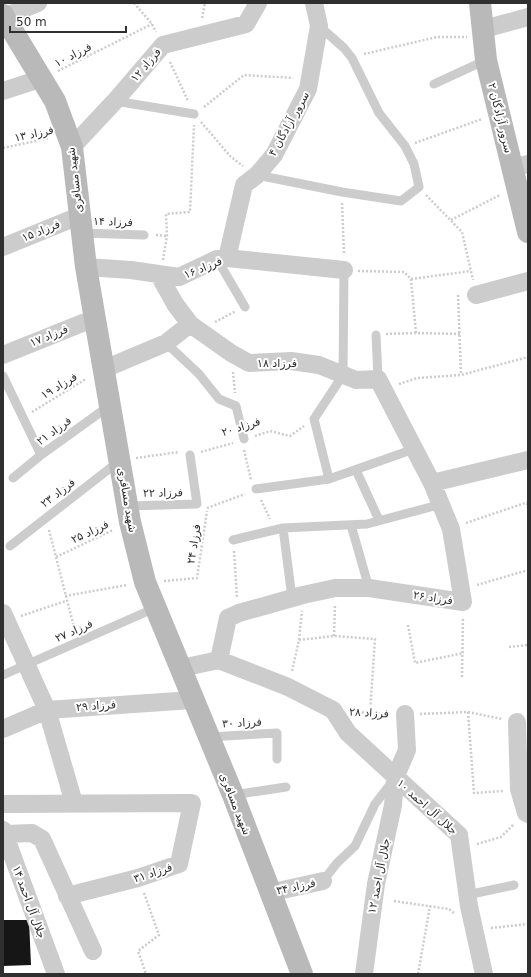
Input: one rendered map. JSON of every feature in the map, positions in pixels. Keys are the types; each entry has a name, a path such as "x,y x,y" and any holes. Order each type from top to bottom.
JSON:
{"street":[{"path":"6,12 38,3"},
{"name":"فرزاد ۱۲","path":"70,141 116,101 163,45 246,24 258,3"},
{"name":"سرور آزادگان ۴","path":"222,259 244,186 257,175 274,155 308,89 319,26 314,3"},
{"name":"سرور آزادگان ۲","path":"480,3 486,60 499,113 519,173 528,232"},
{"name":"شهید مسافری","path":"6,12 55,101 70,141 86,267 129,514 145,582 181,668 207,737 233,795 302,974"},
{"path":"484,34 528,17"},
{"path":"3,91 43,78"},
{"name":"فرزاد ۱۵","path":"3,247 81,224"},
{"name":"فرزاد ۱۶","path":"86,267 131,270 179,277 222,259 344,270"},
{"name":"فرزاد ۱۸","path":"160,275 175,304 194,327 231,353 249,363 291,361 319,365 356,380 381,384"},
{"path":"476,295 528,281"},
{"name":"فرزاد ۱۷","path":"3,355 95,318"},
{"path":"104,369 166,343 194,327"},
{"path":"381,384 432,483 528,460"},
{"name":"فرزاد ۲۶","path":"238,613 335,588 369,588 462,596 450,529 442,504 432,483"},
{"path":"181,668 219,660 228,618 238,613"},
{"path":"3,804 74,803 47,710 5,617"},
{"name":"فرزاد ۲۸","path":"219,660 288,687 333,710"},
{"name":"فرزاد ۲۹","path":"3,729 47,710 192,700"},
{"name":"جلال آل احمد ۱۰","path":"333,710 348,733 395,778 460,835 467,895 484,974"},
{"name":"جلال آل احمد ۱۲","path":"364,974 376,884 394,805 395,778 406,750 405,714"},
{"path":"516,722 519,789 527,814"},
{"name":"فرزاد ۳۱","path":"67,896 138,878 179,864 192,803 74,803"},
{"path":"4,832 32,833 42,839 93,951"},
{"name":"جلال آل احمد ۱۴","path":"4,832 56,974"},
{"name":"فرزاد ۳۴","path":"270,893 323,881"}],"lane":[{"path":"257,175 342,192 401,201 419,187 414,164 405,146 379,113 352,58 344,48 319,26"},
{"path":"434,84 486,60"},
{"path":"116,101 194,114"},
{"name":"فرزاد ۱۴","path":"81,224 144,235"},
{"path":"222,259 245,307"},
{"path":"329,479 314,419 343,375 344,270"},
{"path":"376,335 381,384"},
{"path":"166,343 199,374 219,399 236,406 244,439"},
{"path":"3,376 41,455"},
{"name":"فرزاد ۲۱","path":"13,478 41,455 110,405"},
{"path":"256,489 329,479 414,449"},
{"name":"فرزاد ۲۲","path":"129,514 197,504 190,455"},
{"name":"فرزاد ۲۳","path":"10,546 120,461"},
{"path":"356,470 380,520"},
{"path":"233,540 283,528 351,525 380,520 442,504"},
{"path":"351,525 369,588"},
{"path":"283,528 298,597"},
{"name":"فرزاد ۲۷","path":"3,675 155,608"},
{"name":"فرزاد ۳۰","path":"207,737 277,733 277,759"},
{"path":"323,881 337,863 354,846 375,804 395,778"},
{"path":"233,795 286,787"},
{"path":"467,895 514,885"}],"path":[{"path":"134,3 152,24 194,114 230,156 257,175"},
{"name":"فرزاد ۱۰","path":"43,78 152,24"},
{"path":"352,58 394,46 437,37 484,34"},
{"path":"160,275 167,236 166,214 190,212 194,114 244,75 310,79"},
{"path":"405,146 499,113"},
{"name":"فرزاد ۱۳","path":"3,148 70,141"},
{"path":"451,220 519,173"},
{"path":"419,187 462,232 471,271 476,295 458,295 461,375"},
{"path":"342,192 344,270 404,272 411,279 416,333"},
{"path":"411,279 471,271"},
{"path":"194,327 245,307"},
{"path":"376,335 416,333 460,334"},
{"path":"231,353 236,406"},
{"path":"381,384 417,378 461,375 528,357"},
{"name":"فرزاد ۱۹","path":"23,417 104,369"},
{"name":"فرزاد ۲۰","path":"120,461 180,452 190,455 270,431 290,436 314,419"},
{"path":"197,504 208,508 256,489"},
{"path":"450,529 528,503 528,509"},
{"name":"فرزاد ۲۴","path":"145,582 197,578 208,508"},
{"name":"فرزاد ۲۵","path":"56,557 129,514"},
{"path":"46,518 66,601 78,642"},
{"path":"233,540 238,613"},
{"path":"462,677 464,653 462,596 528,570"},
{"path":"65,596 145,582"},
{"path":"334,636 335,588"},
{"path":"288,687 299,640 298,597"},
{"path":"5,617 66,601"},
{"path":"408,625 415,663 464,653"},
{"path":"299,640 334,636 375,639 370,713"},
{"path":"509,647 528,645"},
{"name":"فرزاد ۲۸","path":"333,710 405,714 468,712 516,722"},
{"path":"468,712 474,793 519,789"},
{"path":"461,848 501,837 527,814"},
{"path":"138,878 160,935 138,951 146,974"},
{"path":"394,900 449,909 474,929 528,924"},
{"path":"418,974 430,906"}],"building":[{"path":"3,920 29,920 31,965 3,966"}]}
